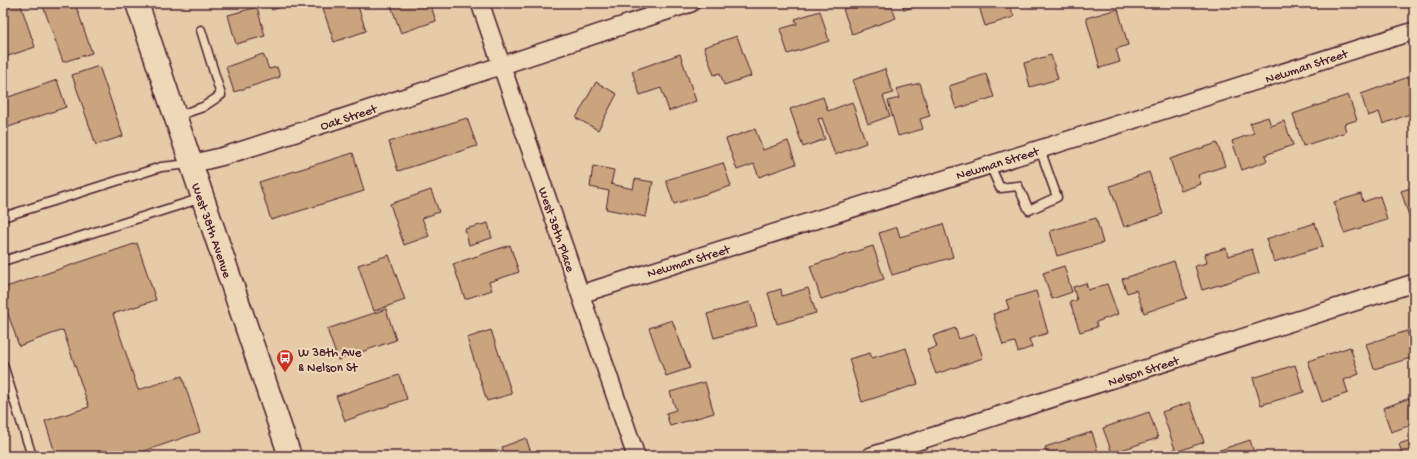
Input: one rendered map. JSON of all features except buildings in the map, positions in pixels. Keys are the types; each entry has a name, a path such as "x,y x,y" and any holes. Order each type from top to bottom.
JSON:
{"street":[{"name":"West 38th Avenue","path":"138,3 290,456"},
{"name":"West 38th Place","path":"480,3 636,456"},
{"name":"Oak Street","path":"191,164 224,156 330,122 691,3"},
{"name":"Newman Street","path":"581,294 1414,31"},
{"name":"Nelson Street","path":"871,456 1414,283"}],"lane":[{"path":"175,117 203,107 221,95 202,30"},
{"path":"990,165 1000,188 1018,186 1029,210 1057,197 1040,149"},
{"name":"Oak Street","path":"3,217 162,167 191,164"},
{"path":"3,261 202,197"},
{"path":"3,365 32,456"}],"place":[{"name":"W 38th Ave & Nelson St","path":"285,373"}]}
